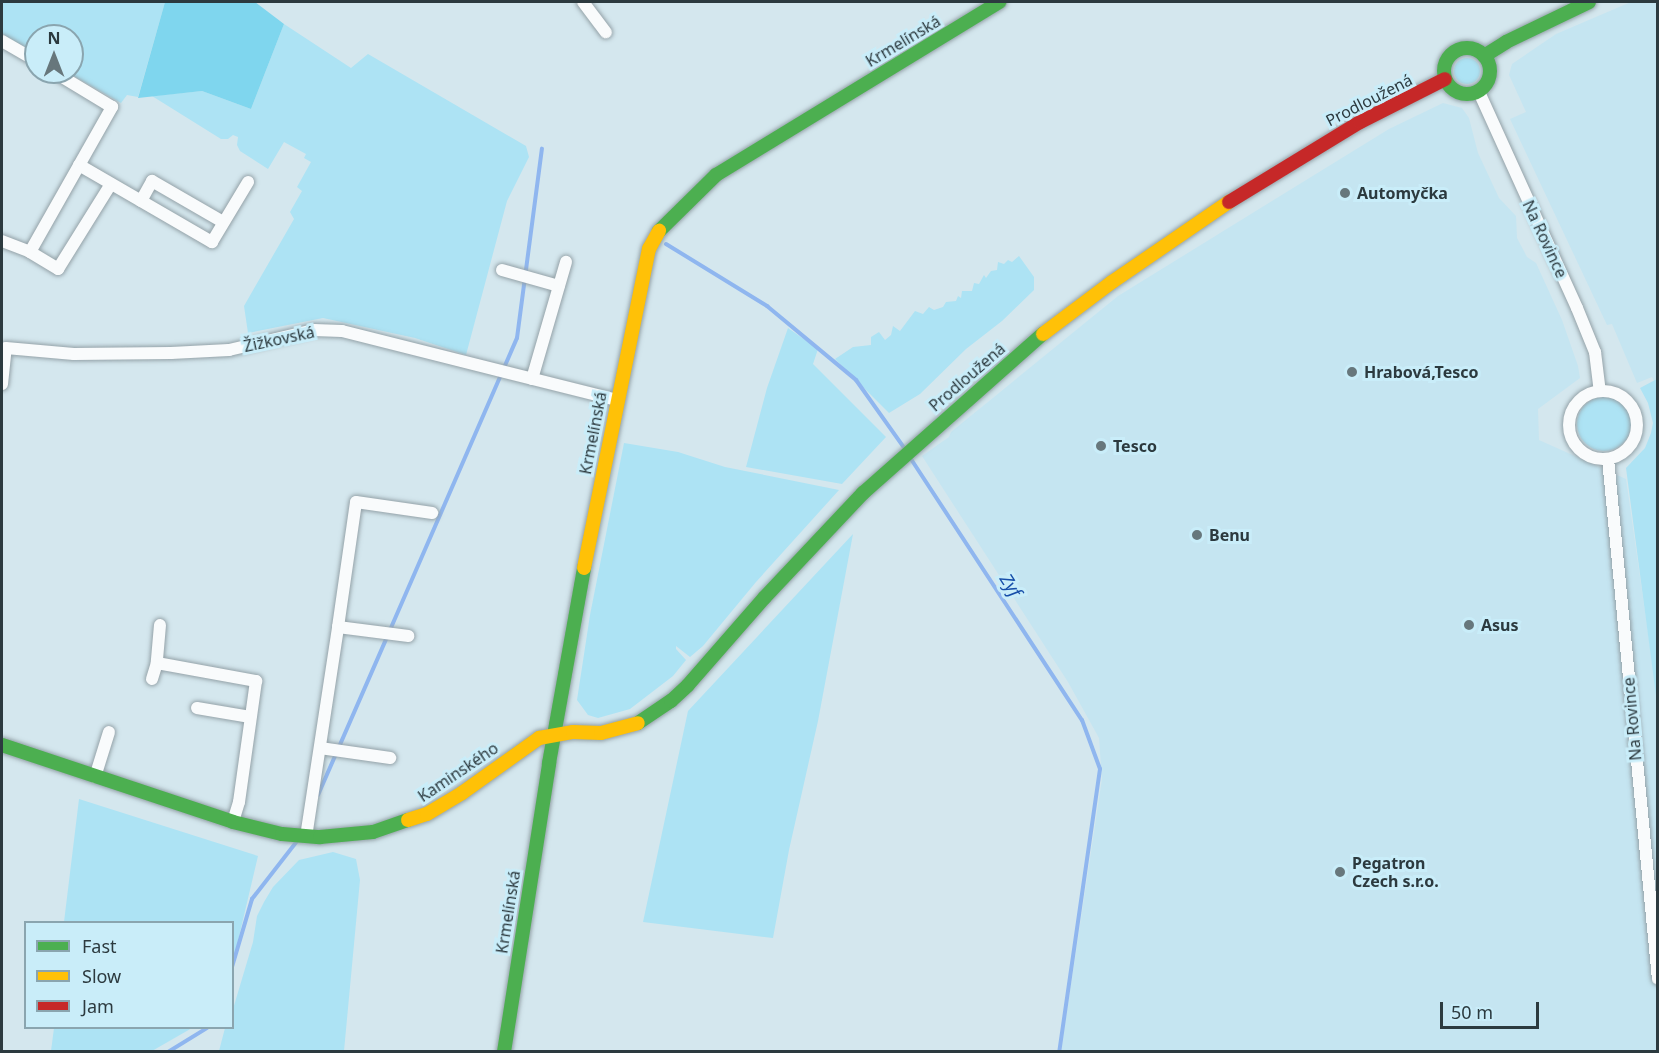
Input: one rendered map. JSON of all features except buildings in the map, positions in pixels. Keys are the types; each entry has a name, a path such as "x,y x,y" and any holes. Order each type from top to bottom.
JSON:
{"main road":[{"name":"Krmelínská","path":"504,1052 554,735 616,400 649,249 660,228 716,175 772,138 999,2"},
{"path":"1484,56 1506,42 1588,2"},
{"path":"1468,48 1484,56 1489,64 1490,77 1479,92 1470,94 1457,92 1445,79 1445,66 1455,51 1468,48"},
{"name":"Prodloužená","path":"554,735 615,731 640,723 671,701 829,527 922,438 1047,331 1180,234 1317,147 1445,79"},
{"name":"Kaminského","path":"2,745 233,822 306,837 363,833 411,821 462,793 528,744 554,735"}],"street":[{"path":"584,2 606,32"},
{"path":"2,41 24,55"},
{"path":"30,252 112,107 74,84"},
{"name":"Na Rovince","path":"1479,92 1595,352 1599,390"},
{"path":"79,165 212,242 248,182"},
{"path":"141,201 152,181 223,222"},
{"path":"2,241 30,252 58,269 111,184"},
{"path":"532,379 566,262"},
{"path":"502,270 559,286"},
{"name":"Žižkovská","path":"2,384 6,348 74,354 229,350 315,330 342,331 616,400"},
{"path":"1599,390 1611,391 1631,404 1637,426 1635,438 1628,448 1608,459 1598,459 1581,452 1570,437 1568,428 1571,410 1578,400 1599,390"},
{"name":"Na Rovince","path":"1608,459 1658,979"},
{"path":"306,837 356,502 432,513"},
{"path":"152,679 157,663 160,625"},
{"path":"338,627 408,636"},
{"path":"157,663 256,681 233,822"},
{"path":"197,708 250,717"},
{"path":"95,777 109,732"},
{"path":"320,748 390,758"}],"shaded area":[{"path":"2,2 165,2 138,97 127,95 121,103 84,82 84,24 24,24 24,47 2,33"},
{"path":"165,2 255,2 284,24 251,109 202,91 138,98"},
{"path":"1631,2 1657,2 1658,379 1654,381 1652,377 1637,383 1612,324 1607,325 1510,119 1526,112 1509,75 1512,64 1556,34"},
{"path":"284,24 351,68 368,54 526,146 529,157 507,201 466,355 415,338 323,318 248,333 244,306 294,219 290,212 302,191 297,187 311,162 304,158 306,154 284,142 268,169 240,151 237,145 238,137 233,135 228,139 221,139 152,96 202,91 251,109"},
{"path":"1467,58 1476,62 1480,71 1476,80 1467,84 1458,80 1454,71 1458,62"},
{"path":"1443,103 1462,108 1469,118 1478,153 1499,198 1516,216 1517,238 1527,257 1536,263 1562,320 1578,366 1580,378 1538,409 1539,440 1626,479 1658,703 1657,1051 1061,1051 1102,779 1099,738 1068,682 922,456 949,437 951,432 1118,296 1389,129"},
{"path":"1019,256 1034,277 1034,290 1002,321 966,349 920,394 889,413 835,359 853,347 871,345 871,337 879,332 885,340 891,335 893,326 900,331 915,311 923,314 929,307 934,310 943,307 946,302 956,301 958,296 961,298 962,291 972,291 974,283 979,284 984,275 986,278 991,271 997,270 998,262 1004,264 1008,260 1012,262"},
{"path":"788,328 818,349 813,364 886,437 842,484 746,467 767,388"},
{"path":"1657,379 1657,703 1626,468 1645,448 1653,423 1648,403 1640,388"},
{"path":"1604,397 1614,399 1623,405 1629,414 1631,424 1629,434 1623,443 1614,449 1604,451 1594,449 1585,443 1579,434 1577,424 1579,414 1585,405 1594,399"},
{"path":"624,443 678,452 725,467 839,490 756,582 703,646 690,657 676,646 686,660 673,676 630,709 598,718 588,715 577,700 590,615"},
{"path":"853,534 818,721 789,850 773,938 643,922 688,711"},
{"path":"79,799 258,856 234,958 234,921 64,921"},
{"path":"333,852 356,859 360,880 344,1051 219,1051 225,1029 234,1029 234,1006 253,942 257,916 273,887 299,860"},
{"path":"54,1029 190,1029 152,1051 51,1051"}],"waterway":[{"path":"390,630 517,338 542,149"},
{"name":"Zyf","path":"666,244 767,306 856,380 905,449"},
{"name":"Zyf","path":"909,456 1082,720 1100,769 1059,1052"},
{"path":"318,795 387,637"},
{"path":"234,960 252,899 298,840"},
{"path":"168,1052 205,1029"}],"traffic: fast":[{"path":"659,231 716,175 999,2"},
{"path":"1484,56 1506,42 1589,2"},
{"path":"1467,48 1483,55 1490,71 1483,87 1467,94 1451,87 1444,71 1451,55 1467,48"},
{"path":"638,723 671,701 688,685 765,597 863,493 1043,334"},
{"path":"504,1052 549,763 584,568"},
{"path":"2,745 233,822 282,834 320,837 373,832 408,820"}],"traffic: slow":[{"path":"1043,334 1112,282 1229,202"},
{"path":"584,568 649,249 659,231"},
{"path":"408,820 427,814 462,793 539,738 573,732 601,733 638,723"}],"traffic: jam":[{"path":"1229,202 1360,122 1445,79"}],"place":[{"name":"Automyčka","path":"1345,193"},
{"name":"Hrabová,Tesco","path":"1352,372"},
{"name":"Tesco","path":"1101,446"},
{"name":"Benu","path":"1197,535"},
{"name":"Asus","path":"1469,625"},
{"name":"Pegatron Czech s.r.o.","path":"1340,872"}]}
